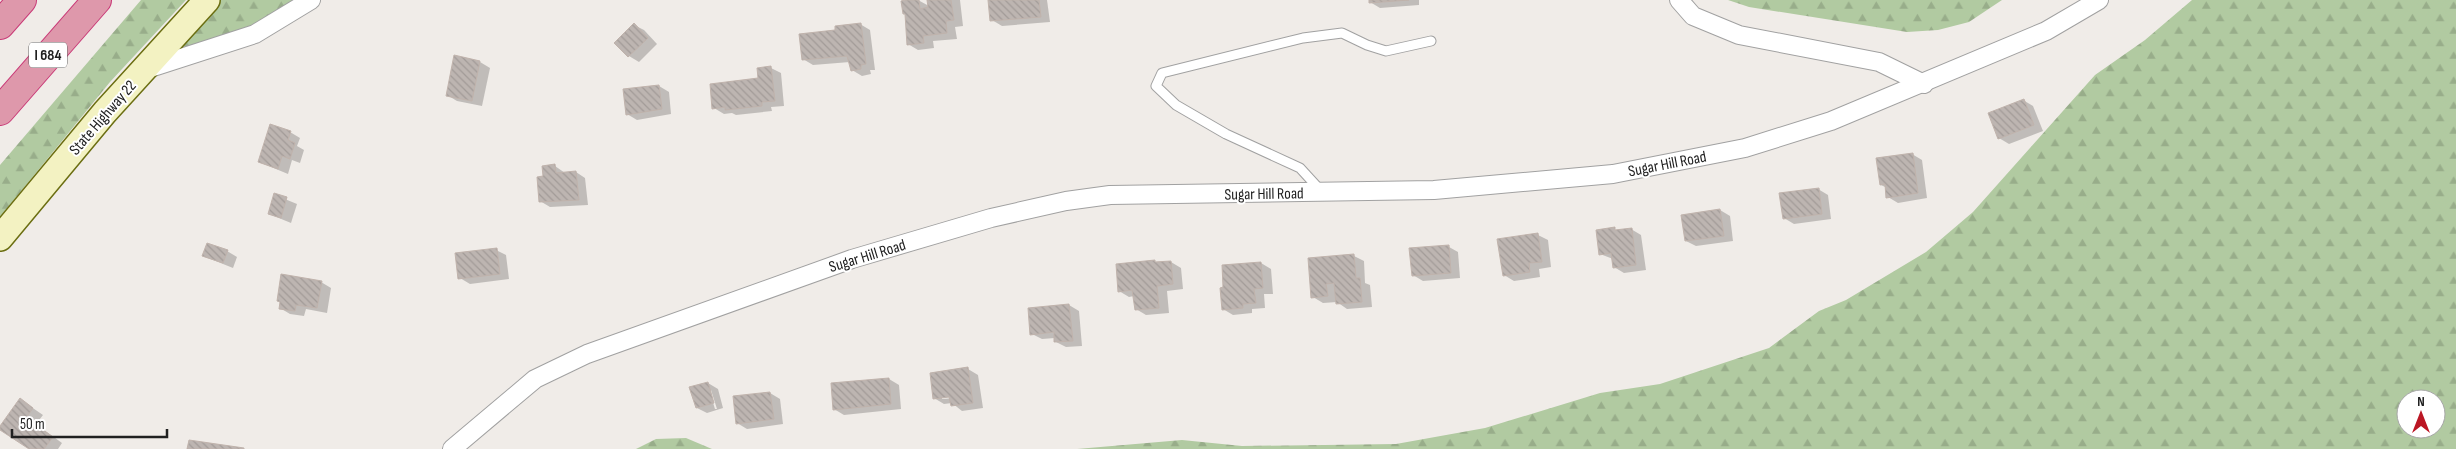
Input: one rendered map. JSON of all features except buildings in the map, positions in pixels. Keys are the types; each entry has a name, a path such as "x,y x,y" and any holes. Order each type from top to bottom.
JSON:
{"highway":[{"path":"0,25 22,0"},
{"name":"I 684","path":"0,111 97,0"}],"main road":[{"name":"State Highway 22","path":"0,238 105,112 208,0"}],"street":[{"path":"143,70 255,34 311,0"},
{"path":"1679,0 1693,16 1739,35 1879,62 1924,84"},
{"name":"Sugar Hill Road","path":"452,449 535,379 587,354 852,258 992,218 1066,201 1110,195 1434,190 1613,174 1745,148 1831,121 1924,84 2046,31 2099,0"}],"lane":[{"path":"1322,192 1300,168 1226,134 1176,105 1156,86 1162,73 1303,38 1342,33 1367,45 1386,51 1431,41"}],"green space":[{"path":"141,0 186,0 110,82 0,217 0,165"},
{"path":"221,0 296,0 251,27 170,55"},
{"path":"1728,0 2002,0 1969,22 1938,30 1907,32 1749,7"},
{"path":"2192,0 2456,0 2456,449 1077,449 1182,440 1242,446 1396,444 1485,428 1600,393 1660,384 1769,348 1819,311 1846,300 1926,252 1973,212 2095,75 2145,40"},
{"path":"686,438 712,449 636,449 656,439"}]}
